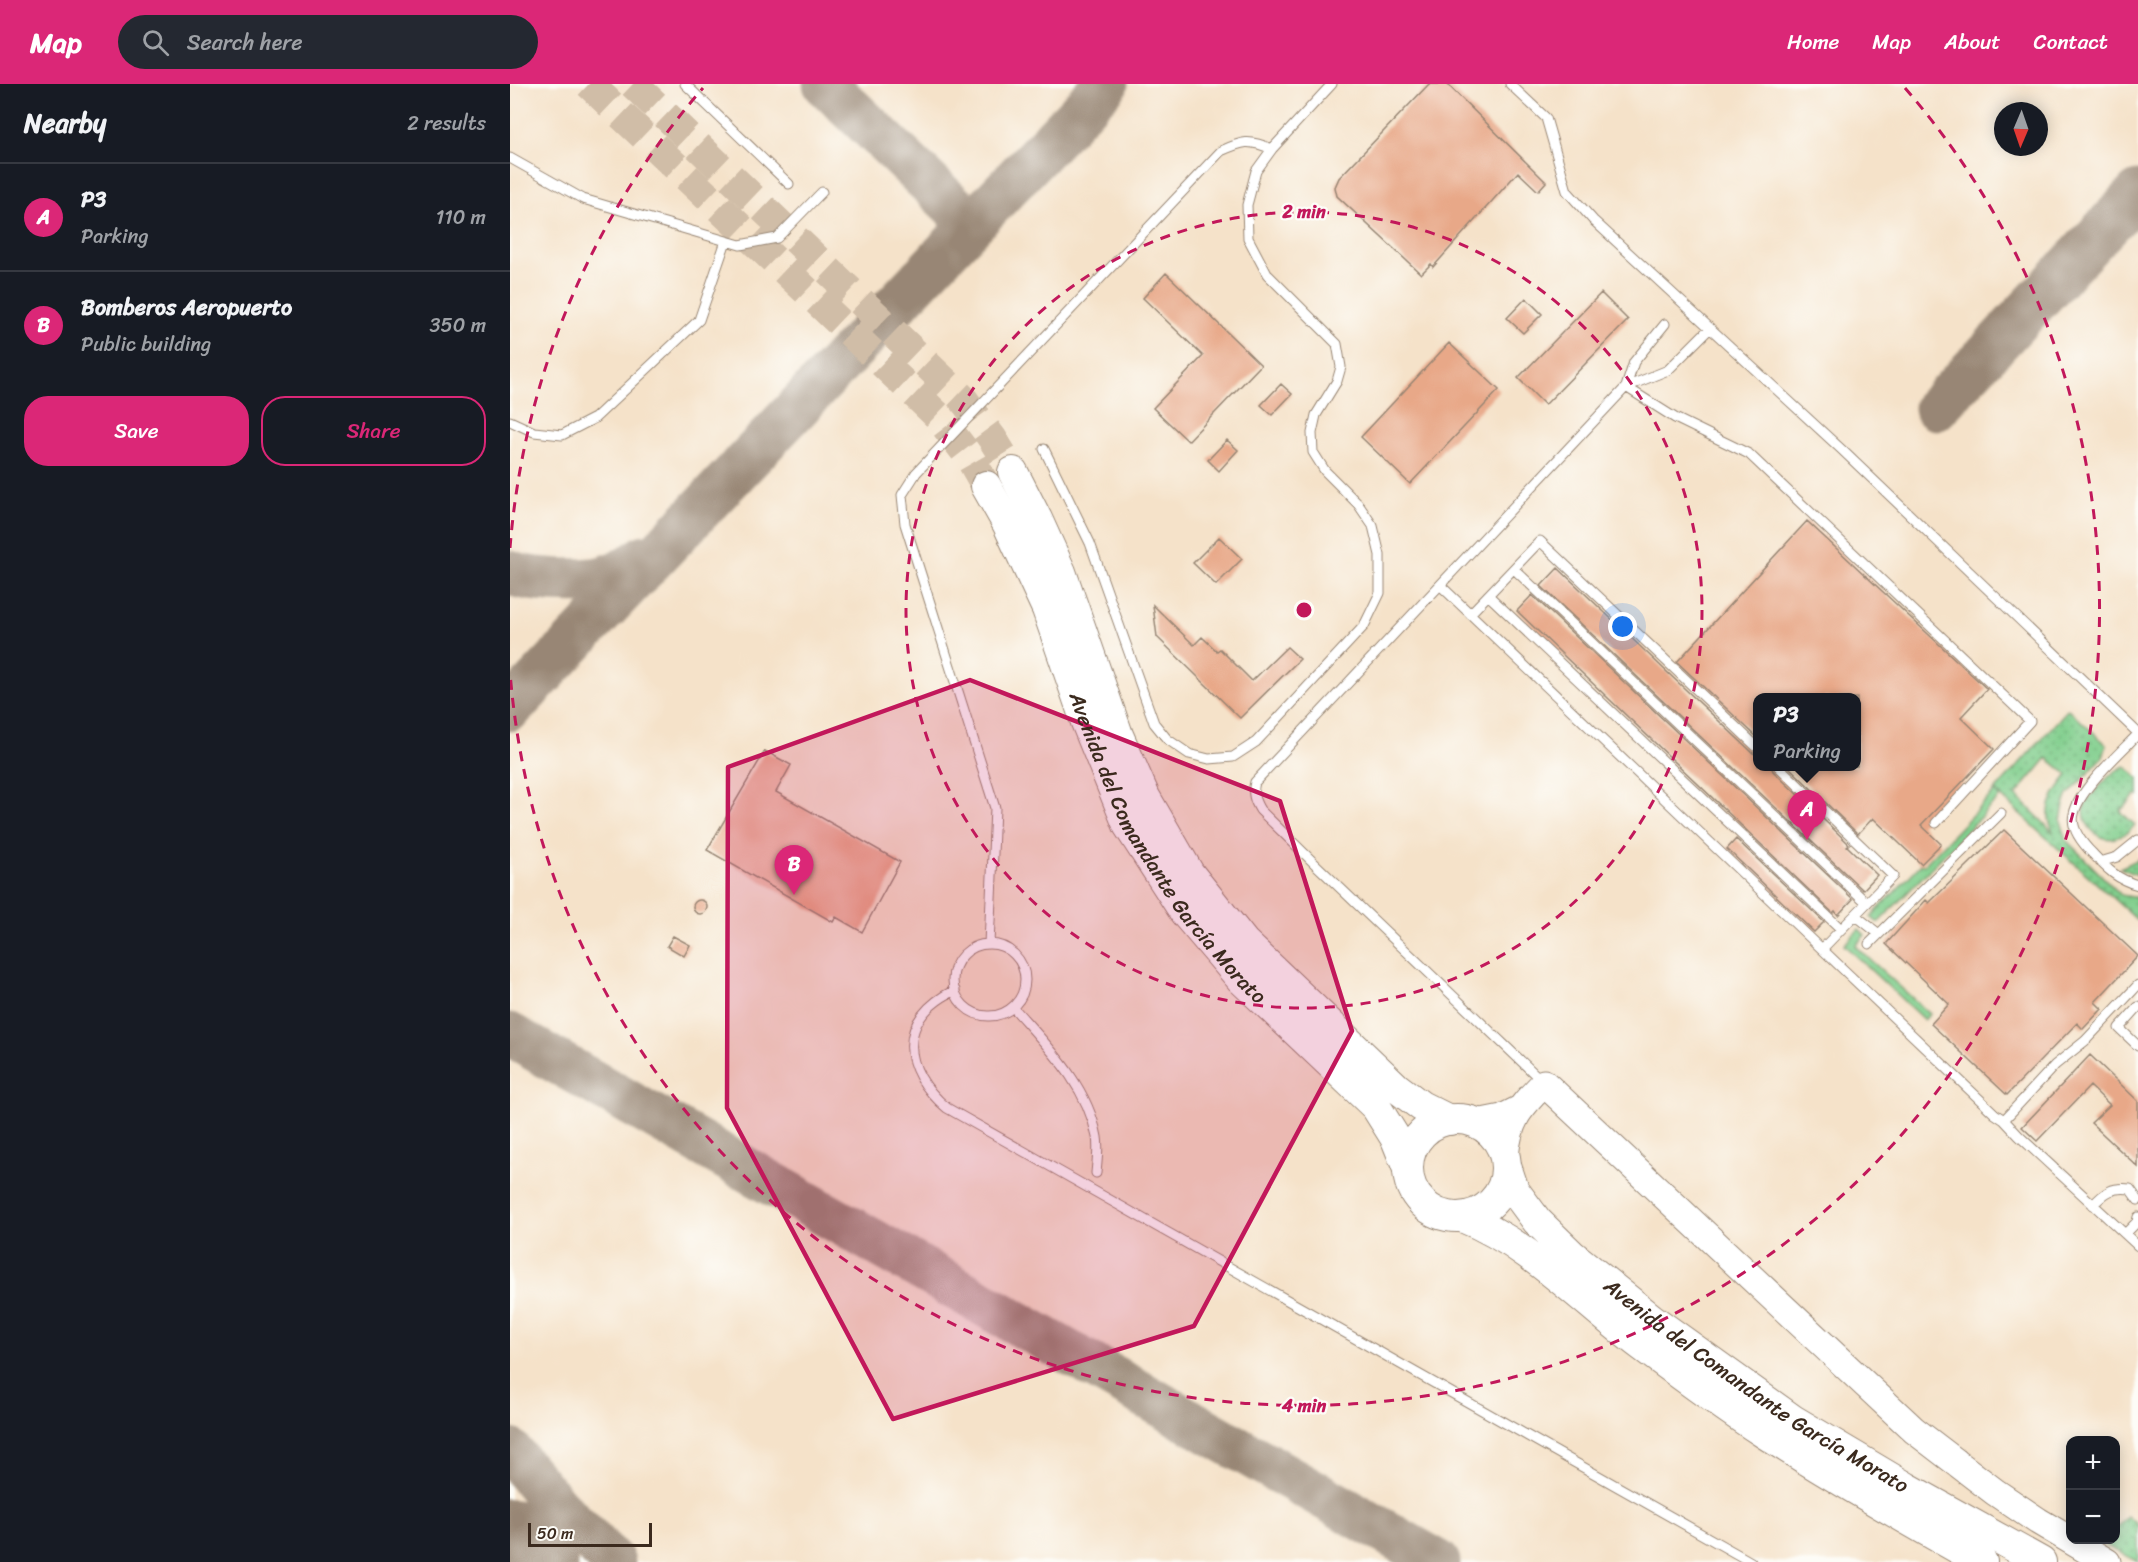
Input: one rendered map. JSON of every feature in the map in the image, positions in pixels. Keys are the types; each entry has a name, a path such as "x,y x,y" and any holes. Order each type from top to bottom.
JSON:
{"main road":[{"name":"Avenida del Comandante García Morato","path":"1013,472 1038,519 1061,572 1118,735 1145,797 1189,873 1244,942 1396,1088 1421,1106 1463,1122"},
{"name":"Avenida del Comandante García Morato","path":"986,486 1007,523 1047,609 1086,722 1128,825 1185,913 1241,979 1376,1107 1396,1139 1408,1168"},
{"path":"1463,1122 1489,1131 1499,1142 1506,1162 1504,1183 1493,1201 1476,1214 1462,1217 1446,1216 1431,1210 1419,1199 1411,1185 1408,1168 1410,1155 1420,1137 1436,1124 1463,1122"},
{"name":"Avenida del Comandante García Morato","path":"1506,1162 1514,1190 1537,1221 1572,1255 1652,1319 1793,1420 1906,1487 2041,1562"},
{"name":"Avenida del Comandante García Morato","path":"1462,1217 1485,1226 1517,1245 1641,1345 1763,1433 1983,1562"}],"street":[{"path":"1463,1122 1502,1118 1518,1110 1544,1083 1914,1430 1995,1492 2038,1521 2107,1562"},
{"path":"1506,1162 1507,1135 1518,1110"}],"lane":[{"path":"685,84 789,184"},
{"path":"1044,449 1090,543 1154,723 1167,739 1189,754 1209,759 1233,757 1256,742 1364,626 1380,593 1380,555 1373,526 1358,504 1325,471 1313,452 1312,433 1316,415 1337,381 1341,367 1337,344 1267,274 1248,238 1247,204 1256,171 1272,149 1332,84"},
{"path":"1510,84 1546,118 1567,191 1593,220 1841,449 2138,734 2080,796 2073,816 2080,841 2123,882 2138,885"},
{"path":"989,944 995,808 905,524 902,495 916,473 1221,151 1239,142 1258,143 1272,149"},
{"path":"510,158 583,199 740,245 777,237 822,192"},
{"path":"510,421 534,432 562,435 595,418 699,320 726,241"},
{"path":"1626,387 1634,362 1665,324"},
{"path":"1544,1083 1260,810 1254,801 1253,790 1255,782 1626,387 1668,370 1710,327"},
{"path":"1626,387 1676,418 1749,454 2030,721 1936,823"},
{"path":"1470,614 1540,541 1753,743"},
{"path":"1514,569 1867,903"},
{"path":"1441,586 1821,949 2138,1246"},
{"path":"1488,595 1841,929"},
{"path":"1783,771 1893,876 1821,949"},
{"path":"1869,944 2001,813"},
{"path":"2100,862 2117,857 2138,840"},
{"path":"1855,915 1879,934"},
{"path":"989,944 1001,946 1012,952 1025,973 1025,986 1021,997 1013,1007 1002,1013 991,1015 979,1014 960,1001 953,979 960,958 968,950 978,945 989,944"},
{"path":"2004,1120 2055,1065 2085,1041 2138,985"},
{"path":"955,990 937,999 924,1013 913,1035 912,1056 918,1075 932,1095 947,1108 1751,1562"},
{"path":"1013,1007 1055,1055 1083,1093 1097,1138 1096,1173"},
{"path":"2138,1007 2119,1028 2138,1046"},
{"path":"2093,1205 2106,1191 2117,1188 2130,1189 2138,1200"},
{"path":"2125,1234 2137,1222 2138,1217"}],"highlighted area":[{"path":"970,680 1280,801 1352,1031 1194,1326 893,1419 727,1108 728,767"}],"green space":[{"path":"2068,709 2107,745 2103,757 2068,795 2064,804 2061,821 2067,841 2121,895 2138,898 2138,921 1995,791","holes":["2047,758 2068,775 2054,795 2050,806 2049,820 2053,832 2016,795"]},
{"path":"2125,766 2138,778 2138,796 2136,795 2120,811 2135,825 2126,833 2108,839 2101,837 2090,828 2084,815 2085,808 2090,796 2115,771"},
{"path":"1995,791 2000,797 1878,923 1871,917 1921,864 1924,865"},
{"path":"2137,860 2138,875 2120,868"},
{"path":"1859,929 1865,935 1855,946 1930,1014 1924,1020 1844,945"},
{"path":"2128,1516 2138,1525 2138,1562 2103,1544 2120,1544 2120,1524"}],"building":[{"path":"1429,84 1447,84 1546,182 1538,191 1518,172 1433,267 1431,264 1421,274 1337,196 1335,187 1339,178"},
{"path":"1166,273 1261,365 1188,441 1153,408 1203,356 1143,298"},
{"path":"1601,293 1628,320 1545,405 1518,378"},
{"path":"1526,298 1542,314 1523,333 1507,318"},
{"path":"1449,343 1499,390 1410,484 1361,437"},
{"path":"1281,384 1292,394 1272,415 1261,405"},
{"path":"1227,440 1238,450 1219,471 1208,460"},
{"path":"1807,521 1987,689 1961,717 1994,749 1921,825 1941,844 1921,864 1873,818 1858,834 1793,771 1861,771 1861,693 1753,693 1753,733 1677,662"},
{"path":"1219,537 1242,559 1216,585 1193,563"},
{"path":"1558,568 1753,753 1753,771 1773,771 1849,844 1847,846 1877,875 1863,890 1541,586"},
{"path":"1532,595 1853,899 1838,915 1835,911 1833,913 1517,611"},
{"path":"1153,605 1194,645 1202,637 1217,651 1220,649 1252,681 1287,647 1300,659 1240,718 1157,637"},
{"path":"765,751 791,765 776,792 900,862 862,932 836,917 833,922 707,850"},
{"path":"2004,830 2138,956 2095,1002 2102,1009 2083,1029 2077,1023 2007,1095 1931,1024 1949,1004 1886,944 1926,900 1929,903"},
{"path":"1736,839 1824,922 1814,932 1727,849"},
{"path":"697,900 703,900 707,907 703,914 697,914 693,910 693,904"},
{"path":"673,936 690,945 684,956 667,946"},
{"path":"2090,1055 2138,1101 2138,1167 2091,1123 2110,1105 2090,1086 2037,1141 2022,1127"}],"taxiway":[{"path":"825,84 972,224"},
{"path":"510,709 1106,84"},
{"path":"1936,408 2138,193"},
{"path":"510,573 543,579 594,580 619,572 645,557"},
{"path":"510,1035 1438,1562"},
{"path":"510,1451 556,1506 613,1562"}],"runway":[{"path":"510,1555 522,1562"}],"tunnel":[{"path":"589,84 937,415 970,458 986,486"},
{"path":"633,84 963,399 992,438 1013,472"}],"place":[{"name":"P3","path":"1807,840"},
{"name":"Bomberos Aeropuerto","path":"794,895"}]}
